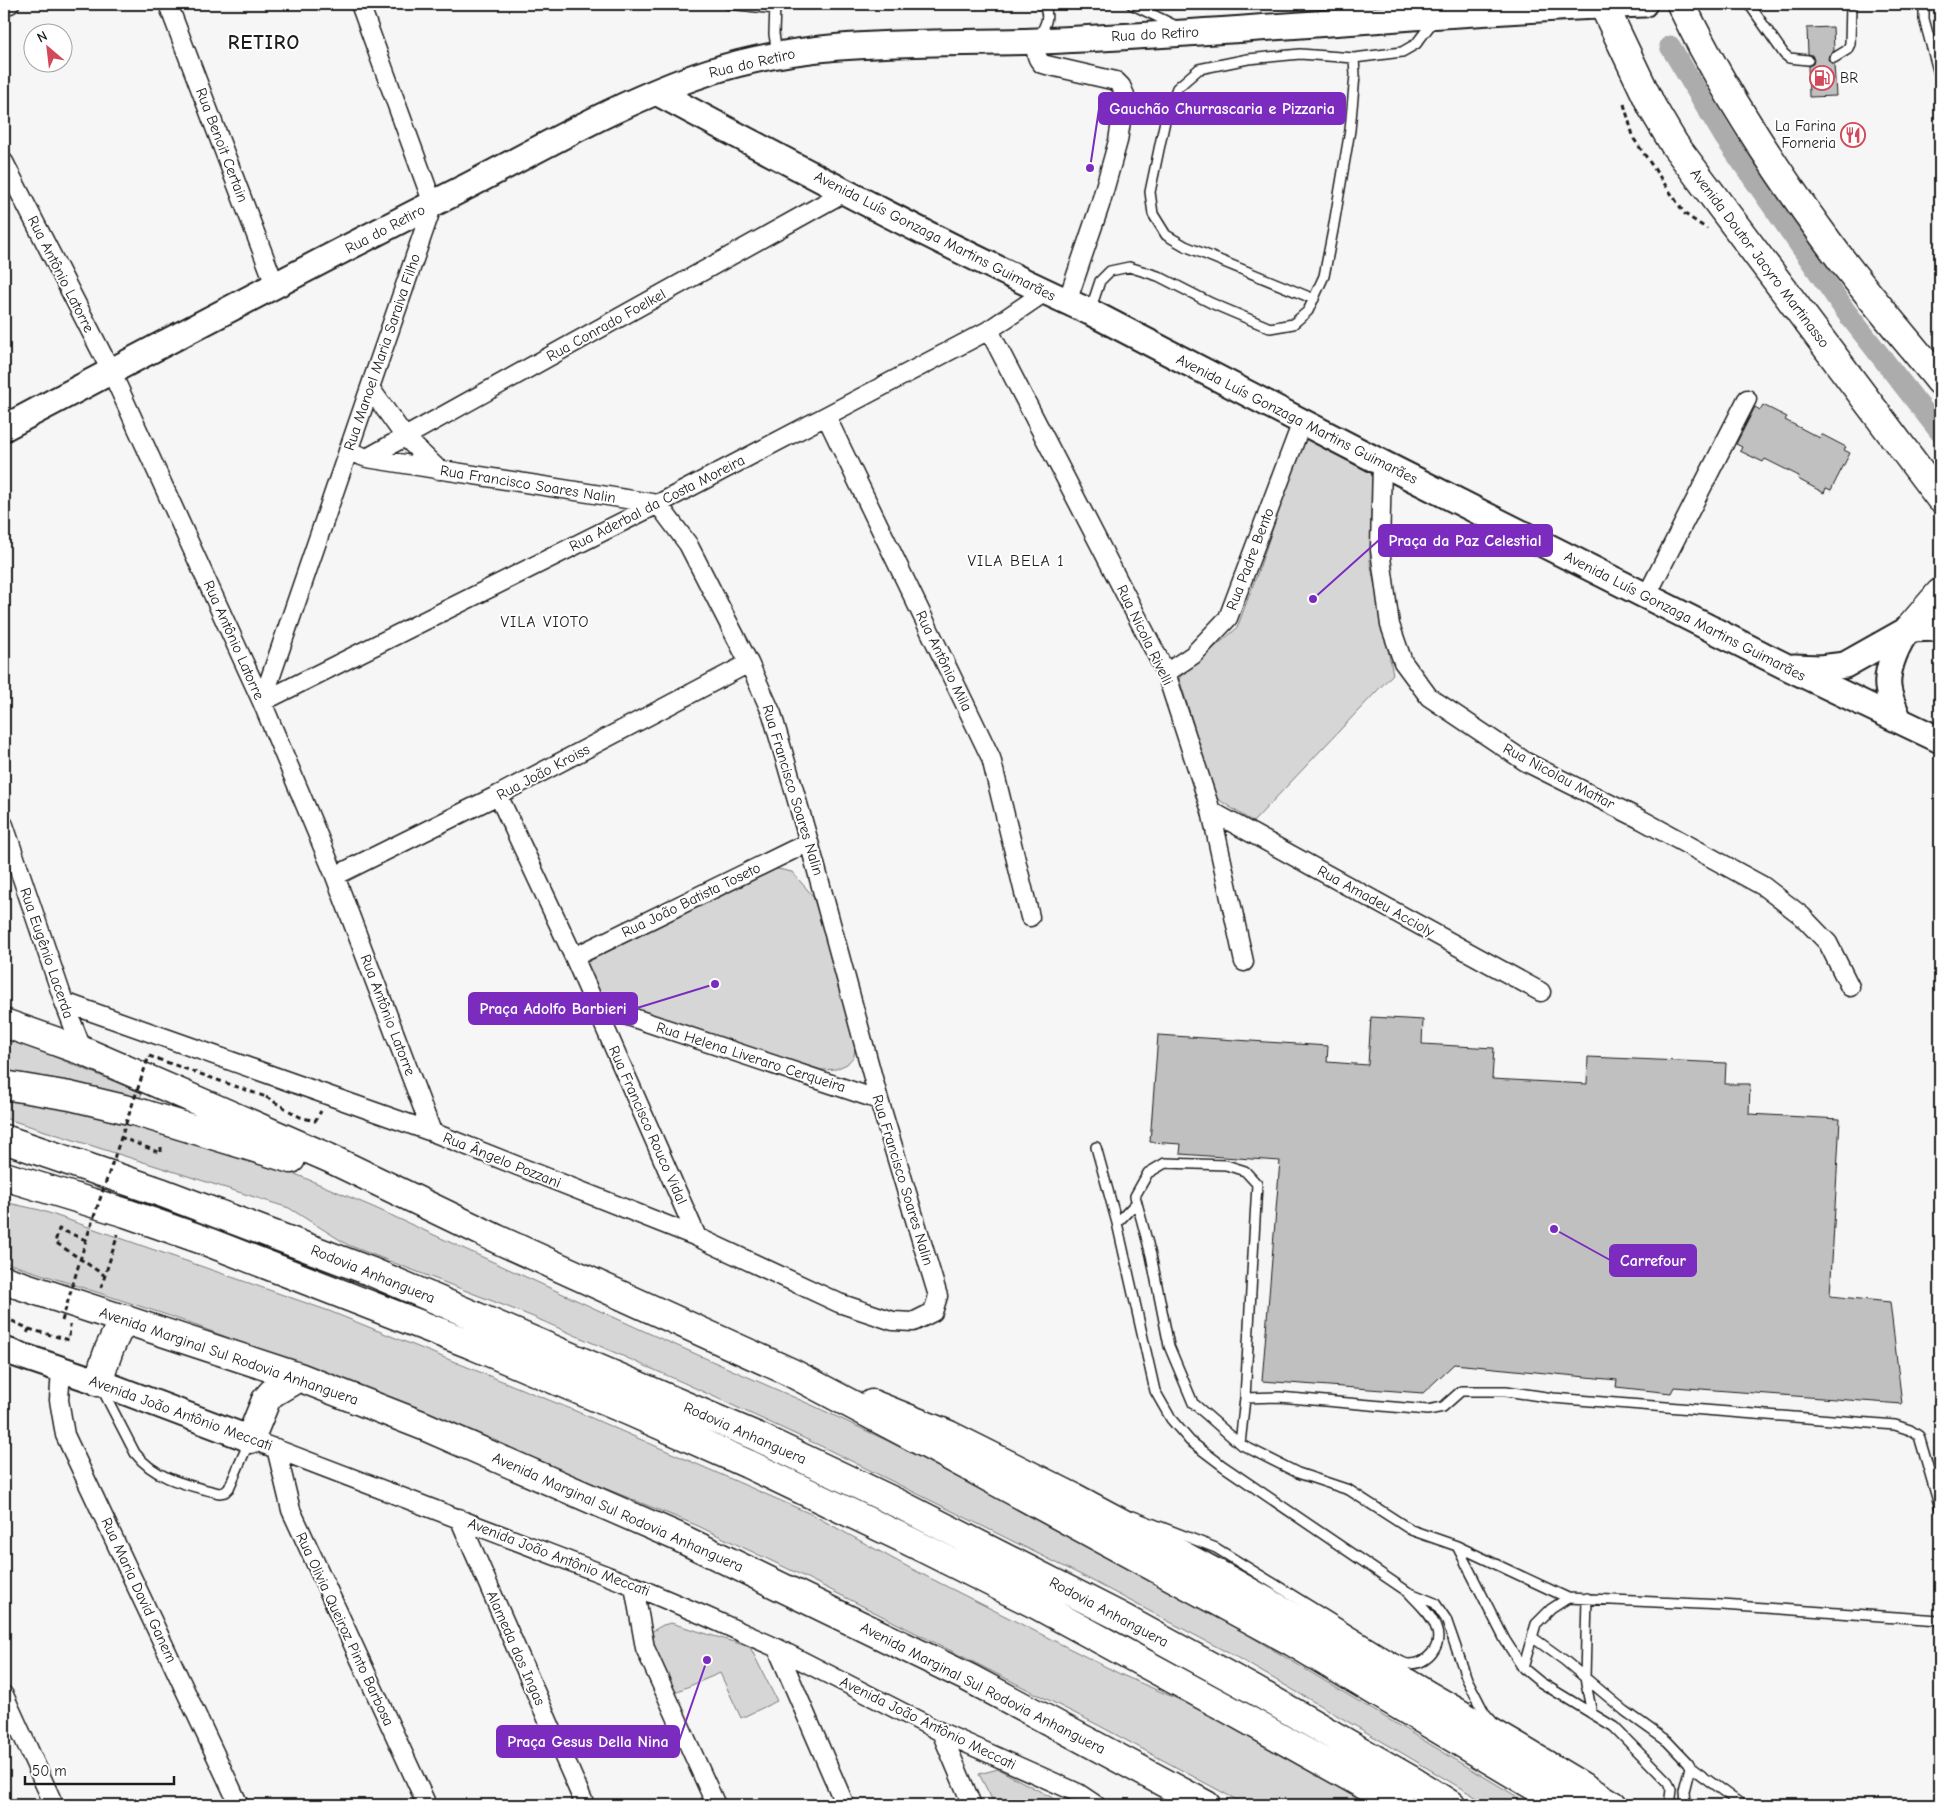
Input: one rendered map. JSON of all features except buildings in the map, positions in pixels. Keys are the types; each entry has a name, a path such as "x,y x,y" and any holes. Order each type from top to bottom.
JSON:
{"main road":[{"name":"Rua do Retiro","path":"4,428 275,285 607,115 656,92 711,71 777,54 879,44 1036,41 1437,15 1644,4"},
{"path":"1681,4 1702,47 1768,156 1828,243 1940,381"},
{"name":"Avenida Doutor Jacyro Martinasso","path":"1609,5 1652,107 1674,144 1940,498"},
{"name":"Avenida Luís Gonzaga Martins Guimarães","path":"656,92 845,192 1044,292 1090,312 1382,463 1784,666 1940,740"},
{"path":"1899,720 1888,686 1897,648 1901,637 1940,593"},
{"path":"1784,666 1820,668 1845,665 1909,629 1940,628"},
{"path":"4,1022 83,1051 329,1158 497,1239 790,1372 949,1435 1073,1497 1311,1627 1613,1805"},
{"path":"4,1085 70,1096 137,1112 285,1156 497,1239"},
{"name":"Rodovia Anhanguera","path":"4,1139 163,1193 372,1272 756,1436 901,1505 1119,1616 1262,1695 1451,1805"},
{"name":"Rodovia Anhanguera","path":"4,1176 126,1213 470,1344 748,1464 1037,1605 1400,1805"},
{"name":"Avenida Marginal Sul Rodovia Anhanguera","path":"4,1280 300,1377 424,1426 676,1536 970,1678 1206,1805"},
{"path":"98,1382 115,1334 125,1319"},
{"name":"Avenida João Antônio Meccati","path":"4,1350 98,1382 250,1439"},
{"path":"790,1372 940,1450 1291,1641 1566,1805"},
{"path":"250,1439 266,1400 272,1392 300,1377"}],"street":[{"path":"4,6 10,4"},
{"name":"Rua Benoit Certain","path":"168,4 275,285"},
{"path":"360,4 433,204"},
{"path":"1036,41 1036,53 1042,64 1116,81 1121,86 1125,95 1115,150 1100,205 1067,302"},
{"name":"Rua Antônio Latorre","path":"4,162 111,371 262,702 335,876 432,1132"},
{"name":"Rua Conrado Foelkel","path":"367,458 845,192"},
{"name":"Rua Manoel Maria Saraiva Filho","path":"262,702 433,204"},
{"name":"Rua Aderbal da Costa Moreira","path":"262,702 658,504 826,416 989,330 1044,292"},
{"name":"Rua Nicola Rivelli","path":"989,330 1166,673 1211,810 1244,962"},
{"path":"370,388 405,437 439,470"},
{"path":"1646,596 1748,399"},
{"name":"Rua Antônio Mila","path":"826,416 991,758 1030,917"},
{"name":"Rua Padre Bento","path":"1166,673 1193,655 1228,618 1302,422"},
{"name":"Rua Francisco Soares Nalin","path":"348,451 367,458 658,504 688,544 749,663 772,714 879,1100 938,1296 933,1312"},
{"name":"Rua Nicolau Mattar","path":"1382,463 1380,550 1390,625 1403,662 1430,697 1526,762 1642,820 1763,886 1802,916 1828,942 1850,987"},
{"name":"Rua João Kroiss","path":"335,876 498,796 749,663"},
{"name":"Rua Francisco Rouco Vidal","path":"498,796 574,957 697,1237"},
{"name":"Rua Amadeu Accioly","path":"1211,810 1541,992"},
{"name":"Rua Eugênio Lacerda","path":"4,825 64,1002 83,1051"},
{"name":"Rua João Batista Toseto","path":"574,957 809,842"},
{"name":"Rua Ângelo Pozzani","path":"64,1002 432,1132 697,1237 839,1303 893,1321 913,1322 933,1312"},
{"name":"Rua Helena Liveraro Cerqueira","path":"595,1005 879,1100"},
{"name":"Rua Maria David Ganem","path":"61,1369 60,1400 65,1436 240,1805"},
{"name":"Avenida João Antônio Meccati","path":"250,1439 634,1586 777,1648 941,1732 1078,1793 1096,1805"},
{"name":"Rua Olivia Queiroz Pinto Barbosa","path":"276,1448 291,1510 427,1805"},
{"name":"Alameda dos Ingas","path":"459,1518 585,1805"},
{"path":"634,1586 646,1648 716,1805"},
{"path":"777,1648 845,1805"},
{"path":"4,1695 54,1805"},
{"path":"941,1732 972,1805"}],"lane":[{"path":"728,4 775,7 774,34 777,54"},
{"path":"1036,41 1048,20 1047,9 1043,4"},
{"path":"1131,4 1187,32"},
{"path":"1749,4 1784,54 1789,58 1808,60"},
{"path":"1834,58 1847,50 1850,44 1851,4"},
{"path":"1924,4 1924,19 1940,78"},
{"path":"1314,299 1185,246 1166,236 1153,214 1150,192 1166,116 1177,88 1199,69 1248,59 1300,54 1354,58 1402,52 1416,44 1437,15"},
{"path":"1090,312 1100,281 1110,271 1129,267 1158,276 1212,303 1270,328 1293,324 1308,311 1324,276 1350,130 1355,75 1354,58"},
{"path":"1096,1147 1117,1223 1155,1391 1171,1419 1190,1441 1223,1466 1408,1592 1435,1603 1446,1619 1467,1679 1484,1712 1518,1748"},
{"path":"1240,1444 1245,1398 1257,1184 1245,1171 1226,1166 1164,1163 1148,1173 1135,1196 1151,1255 1169,1346 1193,1402 1240,1444 1298,1473 1349,1490 1412,1530 1457,1546 1568,1598 1722,1605 1940,1620"},
{"path":"1117,1223 1136,1203"},
{"path":"98,1382 135,1454 142,1463 150,1470 176,1482 219,1494 225,1492 229,1488 250,1439"},
{"path":"1245,1398 1280,1397 1428,1410 1442,1407 1461,1391 1506,1391 1553,1398 1895,1425 1910,1430 1919,1436 1940,1508"},
{"path":"1073,1497 1148,1520 1216,1548 1394,1658 1408,1664 1424,1660 1434,1653 1439,1640 1436,1626 1408,1592"},
{"path":"1457,1546 1505,1640 1524,1668 1540,1682 1614,1727 1668,1782 1671,1790 1669,1805"},
{"path":"1524,1668 1536,1624 1551,1609 1568,1598"},
{"path":"1587,1598 1585,1678 1592,1714"},
{"path":"1532,1637 1625,1711 1667,1741 1690,1767 1742,1805"},
{"path":"1685,1805 1684,1791 1690,1767"}],"path":[{"path":"62,1321 86,1240 149,1056 266,1097 300,1117 316,1121"},
{"path":"86,1240 59,1228 55,1242 104,1275"}],"shaded area":[{"path":"1305,432 1372,473 1370,562 1393,674 1253,822 1216,798 1179,678 1237,628"},
{"path":"778,869 792,872 813,896 851,1015 856,1040 854,1056 847,1064 836,1069 822,1070 598,1002 582,965 768,870"},
{"path":"4,1036 142,1093 140,1098 4,1076"},
{"path":"4,1095 63,1106 235,1151 373,1207 646,1332 816,1407 888,1441 955,1476 1245,1633 1531,1805 1489,1805 1238,1658 1087,1578 825,1448 682,1382 531,1316 348,1245 289,1208 4,1118"},
{"path":"4,1202 40,1210 329,1311 571,1409 811,1514 910,1568 1122,1675 1217,1716 1374,1805 1246,1805 1098,1725 799,1574 696,1525 264,1351 170,1316 4,1262"},
{"path":"671,1623 750,1647 777,1701 741,1718 720,1673 673,1693 650,1644 649,1633"},
{"path":"998,1769 1066,1805 995,1805 979,1774"}],"waterway":[{"path":"1670,46 1725,138 1847,313 1940,432"}],"place":[{"name":"BR","path":"1822,78"},
{"name":"La Farina Forneria","path":"1853,135"},
{"name":"Gauchão Churrascaria e Pizzaria","path":"1090,168"},
{"name":"Praça da Paz Celestial","path":"1313,599"},
{"name":"Praça Adolfo Barbieri","path":"715,984"},
{"name":"Carrefour","path":"1554,1229"},
{"name":"Praça Gesus Della Nina","path":"707,1660"}],"district":[{"name":"RETIRO","path":"264,42"},
{"name":"VILA BELA 1","path":"1016,560"},
{"name":"VILA VIOTO","path":"545,621"}]}
